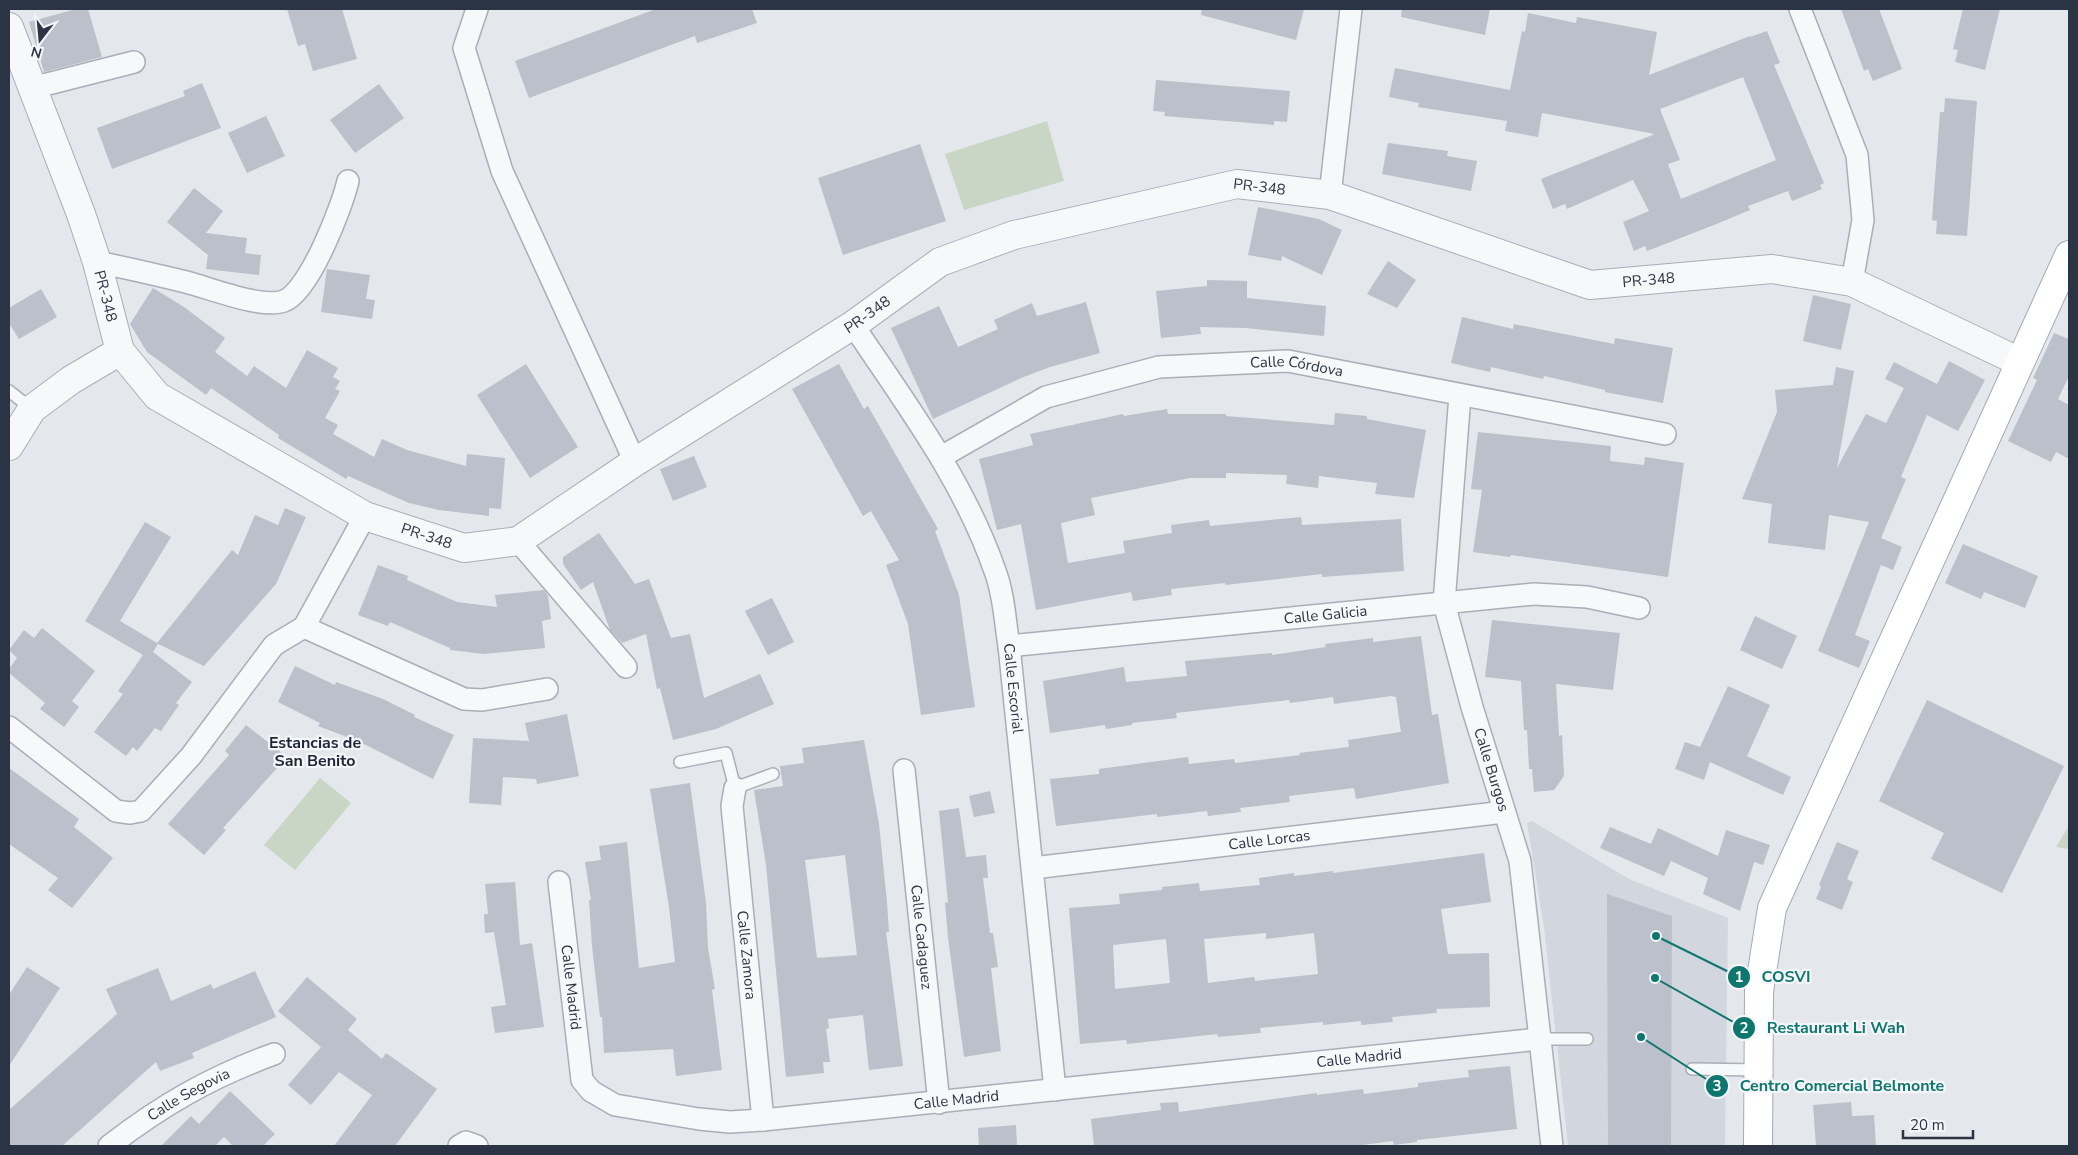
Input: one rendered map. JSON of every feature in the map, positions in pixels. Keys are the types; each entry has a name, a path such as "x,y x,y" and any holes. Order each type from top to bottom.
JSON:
{"main road":[{"path":"1758,1146 1759,991 1772,908 2069,255"}],"street":[{"path":"477,9 464,48 502,171 635,462"},
{"path":"1330,195 1351,9"},
{"path":"1800,9 1857,155 1863,220 1852,282"},
{"name":"PR-348","path":"9,27 81,214 97,262 120,350 157,396 365,516 464,548 518,541 635,462 853,325 940,262 1014,235 1237,184 1330,195 1590,285 1772,269 1852,282 2020,362"},
{"path":"32,88 134,62"},
{"path":"97,262 146,272 236,297 264,302 284,301 295,292 322,251 343,202 348,182"},
{"name":"Calle Escorial","path":"853,325 941,457 978,529 996,573 1010,646 1054,1090"},
{"path":"9,446 32,408 71,380 120,350"},
{"name":"Calle Córdova","path":"941,457 1046,397 1159,367 1288,361 1666,434"},
{"name":"Calle Burgos","path":"1460,394 1444,603 1472,707 1520,861 1552,1146"},
{"path":"9,727 116,811 130,813 141,811 191,756 274,645 304,627 365,516"},
{"path":"518,541 626,666"},
{"name":"Calle Galicia","path":"1010,646 1534,594 1587,597 1639,608"},
{"path":"304,627 464,699 482,700 547,689"},
{"name":"Calle Cadaguez","path":"904,770 939,1103"},
{"name":"Calle Zamora","path":"735,788 732,806 764,1120"},
{"name":"Calle Lorcas","path":"1033,868 1504,812"},
{"name":"Calle Madrid","path":"559,882 582,1080 591,1091 615,1105 671,1115 730,1122 764,1120 1539,1039"},
{"name":"Calle Segovia","path":"109,1146 184,1094 231,1070 274,1054"},
{"path":"459,1146 466,1142 477,1146"}],"lane":[{"path":"9,391 32,408"},
{"path":"680,762 726,752 735,788 774,774"},
{"path":"1539,1039 1587,1039"},
{"path":"1692,1069 1759,1070"}],"shaded area":[{"path":"1532,821 1629,879 1728,918 1725,1146 1568,1146 1544,927 1527,823"}],"green space":[{"path":"1047,121 1064,181 964,210 945,154"},
{"path":"320,778 351,803 295,870 264,845"},
{"path":"2069,826 2069,849 2056,847"}],"building":[{"path":"76,9 88,9 102,57 44,72 29,22"},
{"path":"287,9 342,9 357,59 313,71 305,44 298,46"},
{"path":"656,9 752,9 757,23 697,43 695,36 529,98 515,61"},
{"path":"1202,9 1304,9 1296,40 1201,15"},
{"path":"1402,9 1490,9 1485,35 1401,17"},
{"path":"1841,9 1879,9 1902,69 1873,81 1868,69 1864,71"},
{"path":"1963,9 2000,9 1985,70 1955,62 1958,50 1953,49"},
{"path":"1528,13 1576,23 1577,17 1657,32 1649,75 1767,31 1780,63 1774,65 1824,183 1820,185 1822,189 1792,201 1788,191 1748,206 1750,210 1714,225 1647,251 1645,246 1634,251 1623,222 1649,211 1633,180 1567,209 1565,204 1553,209 1541,179 1655,134 1542,113 1538,137 1505,131 1507,121 1418,107 1419,103 1389,97 1395,68 1510,90 1522,31 1525,32","holes":["1743,77 1776,160 1681,199 1668,164 1680,160 1660,109"]},
{"path":"1156,80 1290,91 1287,122 1274,121 1274,125 1164,116 1165,112 1153,111"},
{"path":"202,83 221,128 112,169 97,128 185,96 183,91"},
{"path":"379,84 404,118 355,153 330,120"},
{"path":"1945,98 1977,101 1967,236 1936,234 1937,221 1932,220 1940,112 1944,112"},
{"path":"266,116 285,156 247,173 228,133"},
{"path":"1388,143 1448,151 1447,156 1477,161 1471,191 1382,174"},
{"path":"920,144 946,221 843,255 818,178"},
{"path":"194,188 223,211 206,233 247,238 245,253 261,255 259,275 206,269 208,255 167,222"},
{"path":"1258,207 1319,219 1342,230 1322,275 1282,256 1281,261 1248,255"},
{"path":"1388,261 1416,280 1397,308 1367,294"},
{"path":"327,269 370,275 366,299 375,300 372,319 321,312"},
{"path":"1207,280 1247,281 1247,298 1326,306 1324,336 1246,328 1200,327 1201,334 1161,338 1156,291 1207,286"},
{"path":"153,288 184,307 225,338 215,352 247,376 254,366 286,388 307,350 338,368 333,377 340,381 335,389 340,391 325,418 338,425 333,434 374,457 382,439 407,450 466,466 467,454 505,458 501,509 489,508 489,516 439,510 409,503 348,476 346,479 278,438 279,435 211,388 206,395 147,352 130,324"},
{"path":"41,289 57,317 19,339 9,323 9,308"},
{"path":"1813,295 1851,304 1841,350 1803,341"},
{"path":"1086,302 1100,353 1050,367 1021,378 933,419 891,328 939,306 958,347 998,329 994,320 1032,303 1037,316"},
{"path":"1462,317 1513,329 1514,324 1614,344 1615,338 1673,348 1663,403 1605,392 1605,390 1544,376 1543,379 1491,367 1490,372 1451,363"},
{"path":"2054,333 2069,339 2069,376 2058,399 2069,405 2069,459 2056,452 2051,462 2008,441 2037,380 2033,378"},
{"path":"1949,361 1985,380 1958,431 1927,415 1901,477 1906,479 1881,538 1902,547 1893,570 1881,565 1855,635 1870,641 1859,668 1818,651 1869,522 1829,515 1825,550 1768,543 1772,504 1742,499 1777,412 1775,390 1833,385 1836,367 1854,371 1837,468 1866,414 1886,423 1904,388 1885,379 1894,362 1937,384"},
{"path":"526,364 578,447 530,478 477,395"},
{"path":"839,364 864,409 868,406 938,529 935,531 959,595 975,707 921,715 908,624 886,565 899,560 871,511 863,516 792,389"},
{"path":"1167,409 1168,414 1226,414 1226,416 1334,425 1335,413 1367,416 1367,419 1426,430 1414,498 1375,494 1377,483 1319,476 1318,488 1286,484 1287,475 1226,473 1226,478 1190,478 1091,498 1095,515 1061,523 1068,563 1125,553 1123,541 1172,533 1171,525 1209,520 1210,526 1301,517 1302,525 1401,519 1404,571 1322,577 1322,574 1225,585 1225,583 1171,589 1172,595 1133,601 1131,592 1036,610 1021,524 997,530 979,459 1033,445 1030,434 1123,414 1124,416"},
{"path":"1478,432 1611,446 1610,461 1644,465 1645,457 1684,463 1668,577 1511,555 1510,557 1473,552 1482,490 1471,489"},
{"path":"694,456 707,487 673,501 660,469"},
{"path":"285,508 306,517 276,584 204,666 158,644 153,652 192,682 176,703 179,705 161,731 155,728 137,751 133,747 126,756 94,732 123,694 118,691 143,655 85,621 145,522 171,537 120,621 157,643 232,550 238,555 255,515 278,525"},
{"path":"599,533 635,584 649,579 671,638 690,634 704,698 760,674 774,704 716,729 673,740 660,688 657,689 646,634 622,643 610,630 593,582 581,590 563,564 563,557"},
{"path":"1963,544 2038,576 2025,608 1984,592 1981,599 1945,583"},
{"path":"378,565 408,576 407,580 457,602 497,607 495,595 544,590 548,596 551,619 542,621 545,648 484,654 450,650 450,648 390,622 388,626 358,615"},
{"path":"772,598 794,642 768,655 745,611"},
{"path":"1755,616 1797,636 1782,669 1740,650"},
{"path":"1492,620 1620,633 1613,690 1556,684 1559,736 1562,735 1564,776 1554,790 1534,792 1532,769 1529,769 1527,730 1524,730 1521,681 1485,677"},
{"path":"42,628 95,671 72,701 79,707 64,727 40,709 45,703 9,673 9,669 17,658 9,650 24,630 34,638"},
{"path":"1421,636 1432,715 1438,714 1449,783 1356,799 1354,788 1289,796 1290,802 1240,808 1241,812 1208,816 1207,811 1157,817 1157,814 1056,826 1050,779 1099,774 1099,769 1188,757 1189,764 1234,759 1235,763 1300,755 1299,753 1349,747 1348,740 1401,732 1396,697 1391,696 1334,704 1333,697 1290,703 1289,700 1176,713 1177,718 1132,723 1132,725 1106,729 1105,725 1050,733 1043,681 1124,667 1126,682 1187,676 1185,661 1272,653 1272,655 1326,647 1325,644 1373,638 1373,642"},
{"path":"295,666 335,685 336,682 383,699 415,715 414,717 454,735 433,779 360,742 318,726 320,723 278,702"},
{"path":"1728,686 1770,705 1747,756 1791,777 1783,795 1710,762 1704,780 1675,769 1685,742 1700,747"},
{"path":"1927,700 2064,766 2002,893 1931,859 1944,833 1879,801"},
{"path":"567,714 579,776 537,784 536,779 503,777 501,805 469,803 473,738 529,741 525,723"},
{"path":"246,725 287,757 223,828 226,830 204,855 168,824 229,755 225,751"},
{"path":"864,740 879,824 889,932 886,932 903,1066 869,1070 863,1015 828,1019 829,1028 826,1029 830,1062 823,1062 824,1073 786,1077 766,865 754,790 783,786 780,766 804,763 802,748","holes":["845,855 857,955 817,958 805,860"]},
{"path":"9,768 79,819 74,827 113,858 72,908 48,890 58,878 9,844"},
{"path":"690,783 706,903 708,948 715,989 712,990 722,1070 676,1076 673,1049 604,1053 602,1017 600,1017 592,946 589,900 591,900 585,862 601,860 599,846 627,842 639,968 675,962 669,907 650,789"},
{"path":"990,791 995,813 974,817 969,796"},
{"path":"959,808 966,857 986,855 988,878 983,878 990,933 993,933 998,967 991,968 1001,1051 964,1057 948,938 945,903 948,902 939,811"},
{"path":"1610,827 1651,844 1658,828 1718,856 1726,830 1770,845 1763,865 1754,862 1740,911 1703,894 1708,878 1671,861 1664,876 1600,848"},
{"path":"1837,842 1859,851 1847,879 1853,882 1842,910 1816,899 1821,887 1819,885"},
{"path":"1484,853 1491,902 1441,909 1448,954 1489,953 1490,1007 1436,1009 1437,1013 1392,1017 1393,1022 1361,1025 1361,1021 1323,1025 1323,1022 1260,1028 1261,1033 1218,1037 1217,1034 1127,1044 1126,1040 1080,1044 1069,908 1120,904 1119,894 1162,890 1162,887 1199,883 1200,891 1260,885 1259,878 1294,873 1294,876 1333,871 1333,873","holes":["1266,933 1266,939 1314,933 1318,974 1255,981 1254,977 1208,983 1204,939","1166,939 1170,983 1115,989 1113,945"]},
{"path":"515,882 520,945 532,943 544,1027 495,1033 491,1007 506,1005 494,932 485,933 484,914 488,914 485,884"},
{"path":"1607,894 1672,916 1671,1146 1608,1146"},
{"path":"27,967 60,988 9,1066 9,995"},
{"path":"158,968 171,1001 211,984 213,989 255,971 276,1017 192,1053 194,1058 160,1071 156,1062 62,1146 9,1146 9,1110 117,1014 106,989"},
{"path":"307,977 357,1019 348,1030 382,1059 386,1053 437,1089 395,1146 334,1146 372,1095 339,1072 311,1105 288,1085 321,1047 278,1011"},
{"path":"1510,1066 1517,1129 1417,1140 1417,1142 1394,1145 1393,1141 1355,1146 1094,1146 1091,1119 1161,1110 1160,1103 1178,1102 1179,1112 1317,1093 1317,1095 1363,1089 1364,1094 1418,1087 1418,1083 1469,1077 1468,1070"},
{"path":"230,1091 275,1134 263,1146 233,1146 224,1137 215,1146 161,1146 191,1116 199,1124"},
{"path":"1851,1102 1852,1116 1874,1115 1876,1146 1816,1146 1813,1105"},
{"path":"1016,1125 1017,1146 979,1146 978,1128"}],"place":[{"name":"COSVI","path":"1656,936"},
{"name":"Restaurant Li Wah","path":"1655,978"},
{"name":"Centro Comercial Belmonte","path":"1641,1037"}],"district":[{"name":"Estancias de San Benito","path":"315,751"}]}
